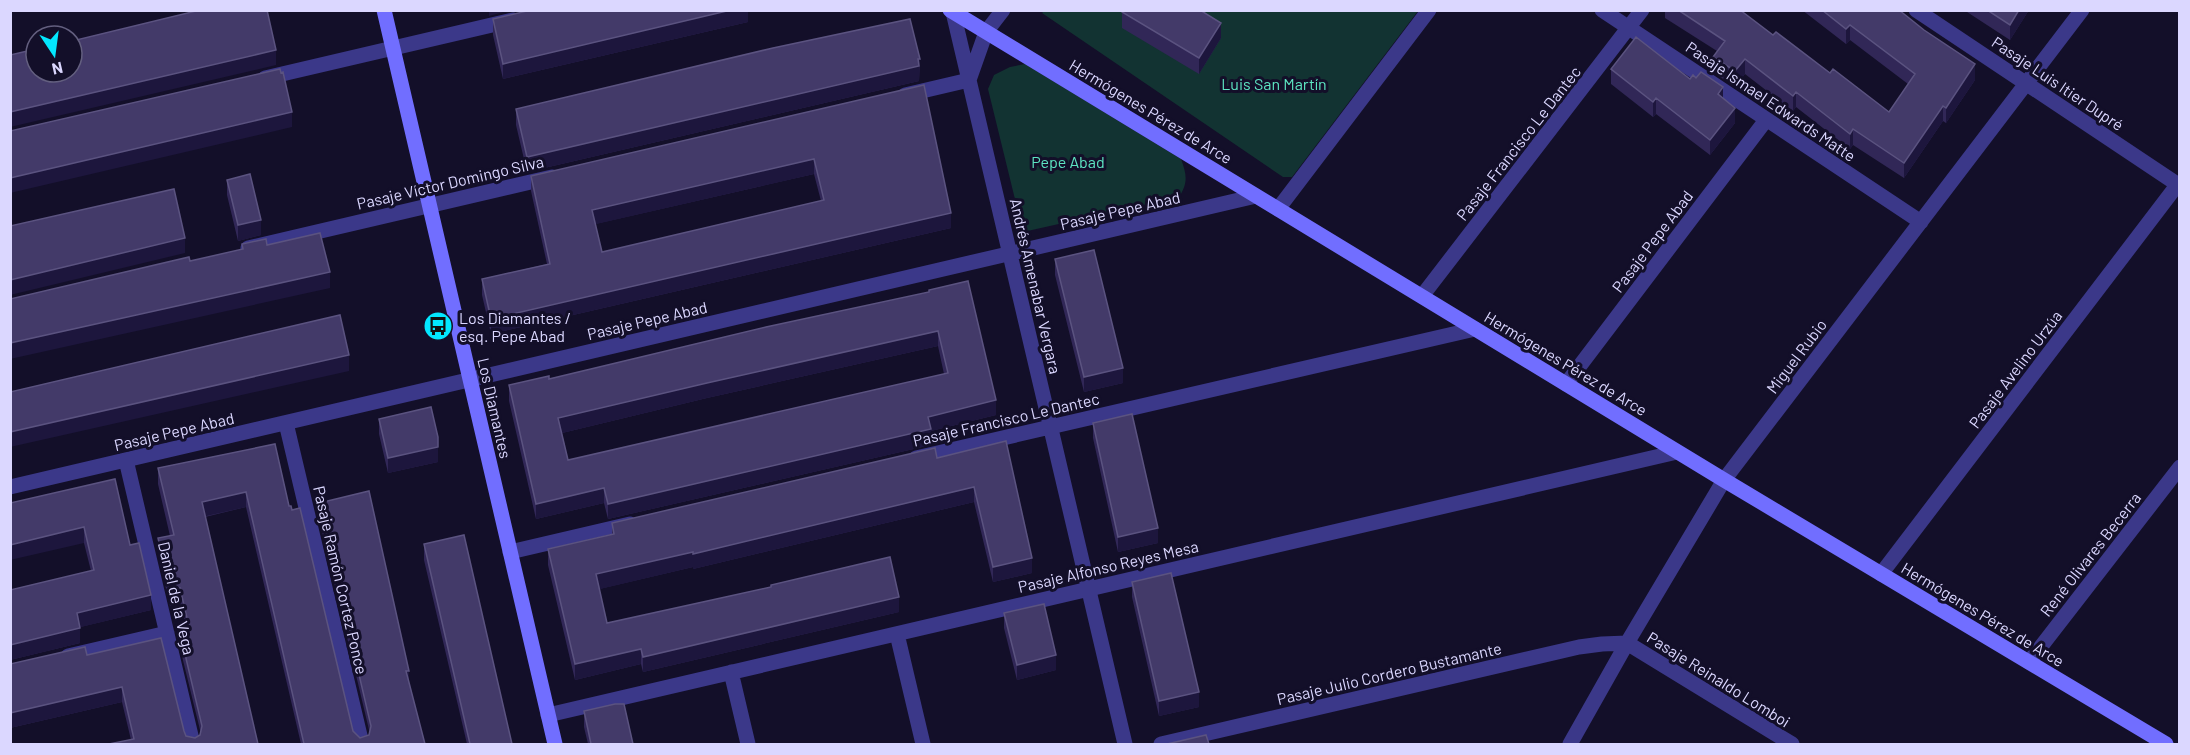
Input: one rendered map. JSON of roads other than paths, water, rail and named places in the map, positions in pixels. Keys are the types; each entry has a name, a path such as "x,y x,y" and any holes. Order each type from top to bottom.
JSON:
{"street":[{"name":"Los Diamantes","path":"384,10 555,744"},
{"path":"889,99 969,80 986,32 1003,10"},
{"path":"1278,209 1429,10"},
{"name":"Pasaje Ismael Edwards Matte","path":"1602,10 1921,222"},
{"name":"Pasaje Francisco Le Dantec","path":"1422,296 1642,10"},
{"name":"Pasaje Luis Itier Dupré","path":"1916,10 2179,185"},
{"name":"Miguel Rubio","path":"1570,744 1724,480 2082,10"},
{"name":"Hermógenes Pérez de Arce","path":"951,11 1677,452 2166,744"},
{"name":"Andrés Amenabar Vergara","path":"951,11 1125,744"},
{"path":"254,81 533,16"},
{"name":"Pasaje Pepe Abad","path":"1566,384 1767,120"},
{"name":"Pasaje Víctor Domingo Silva","path":"231,252 567,173"},
{"name":"Pasaje Avelino Urzúa","path":"1881,574 2179,185"},
{"name":"Pasaje Pepe Abad","path":"10,487 1256,196"},
{"name":"Pasaje Francisco Le Dantec","path":"901,462 1475,329"},
{"name":"Pasaje Ramón Cortez Ponce","path":"286,423 362,744"},
{"name":"Pasaje Alfonso Reyes Mesa","path":"548,715 1677,452"},
{"name":"Daniel de la Vega","path":"126,460 193,744"},
{"name":"René Olivares Becerra","path":"2029,662 2180,467"},
{"path":"510,552 648,520"},
{"path":"55,659 167,633"},
{"path":"897,634 922,744"},
{"name":"Pasaje Reinaldo Lomboi","path":"1627,643 1792,744"},
{"name":"Pasaje Julio Cordero Bustamante","path":"1161,744 1579,648 1627,643"},
{"path":"731,672 747,744"}],"place":[{"name":"Los Diamantes / esq. Pepe Abad","path":"438,326"}],"park label":[{"name":"Luis San Martín","path":"1274,83"},
{"name":"Pepe Abad","path":"1068,161"}]}
